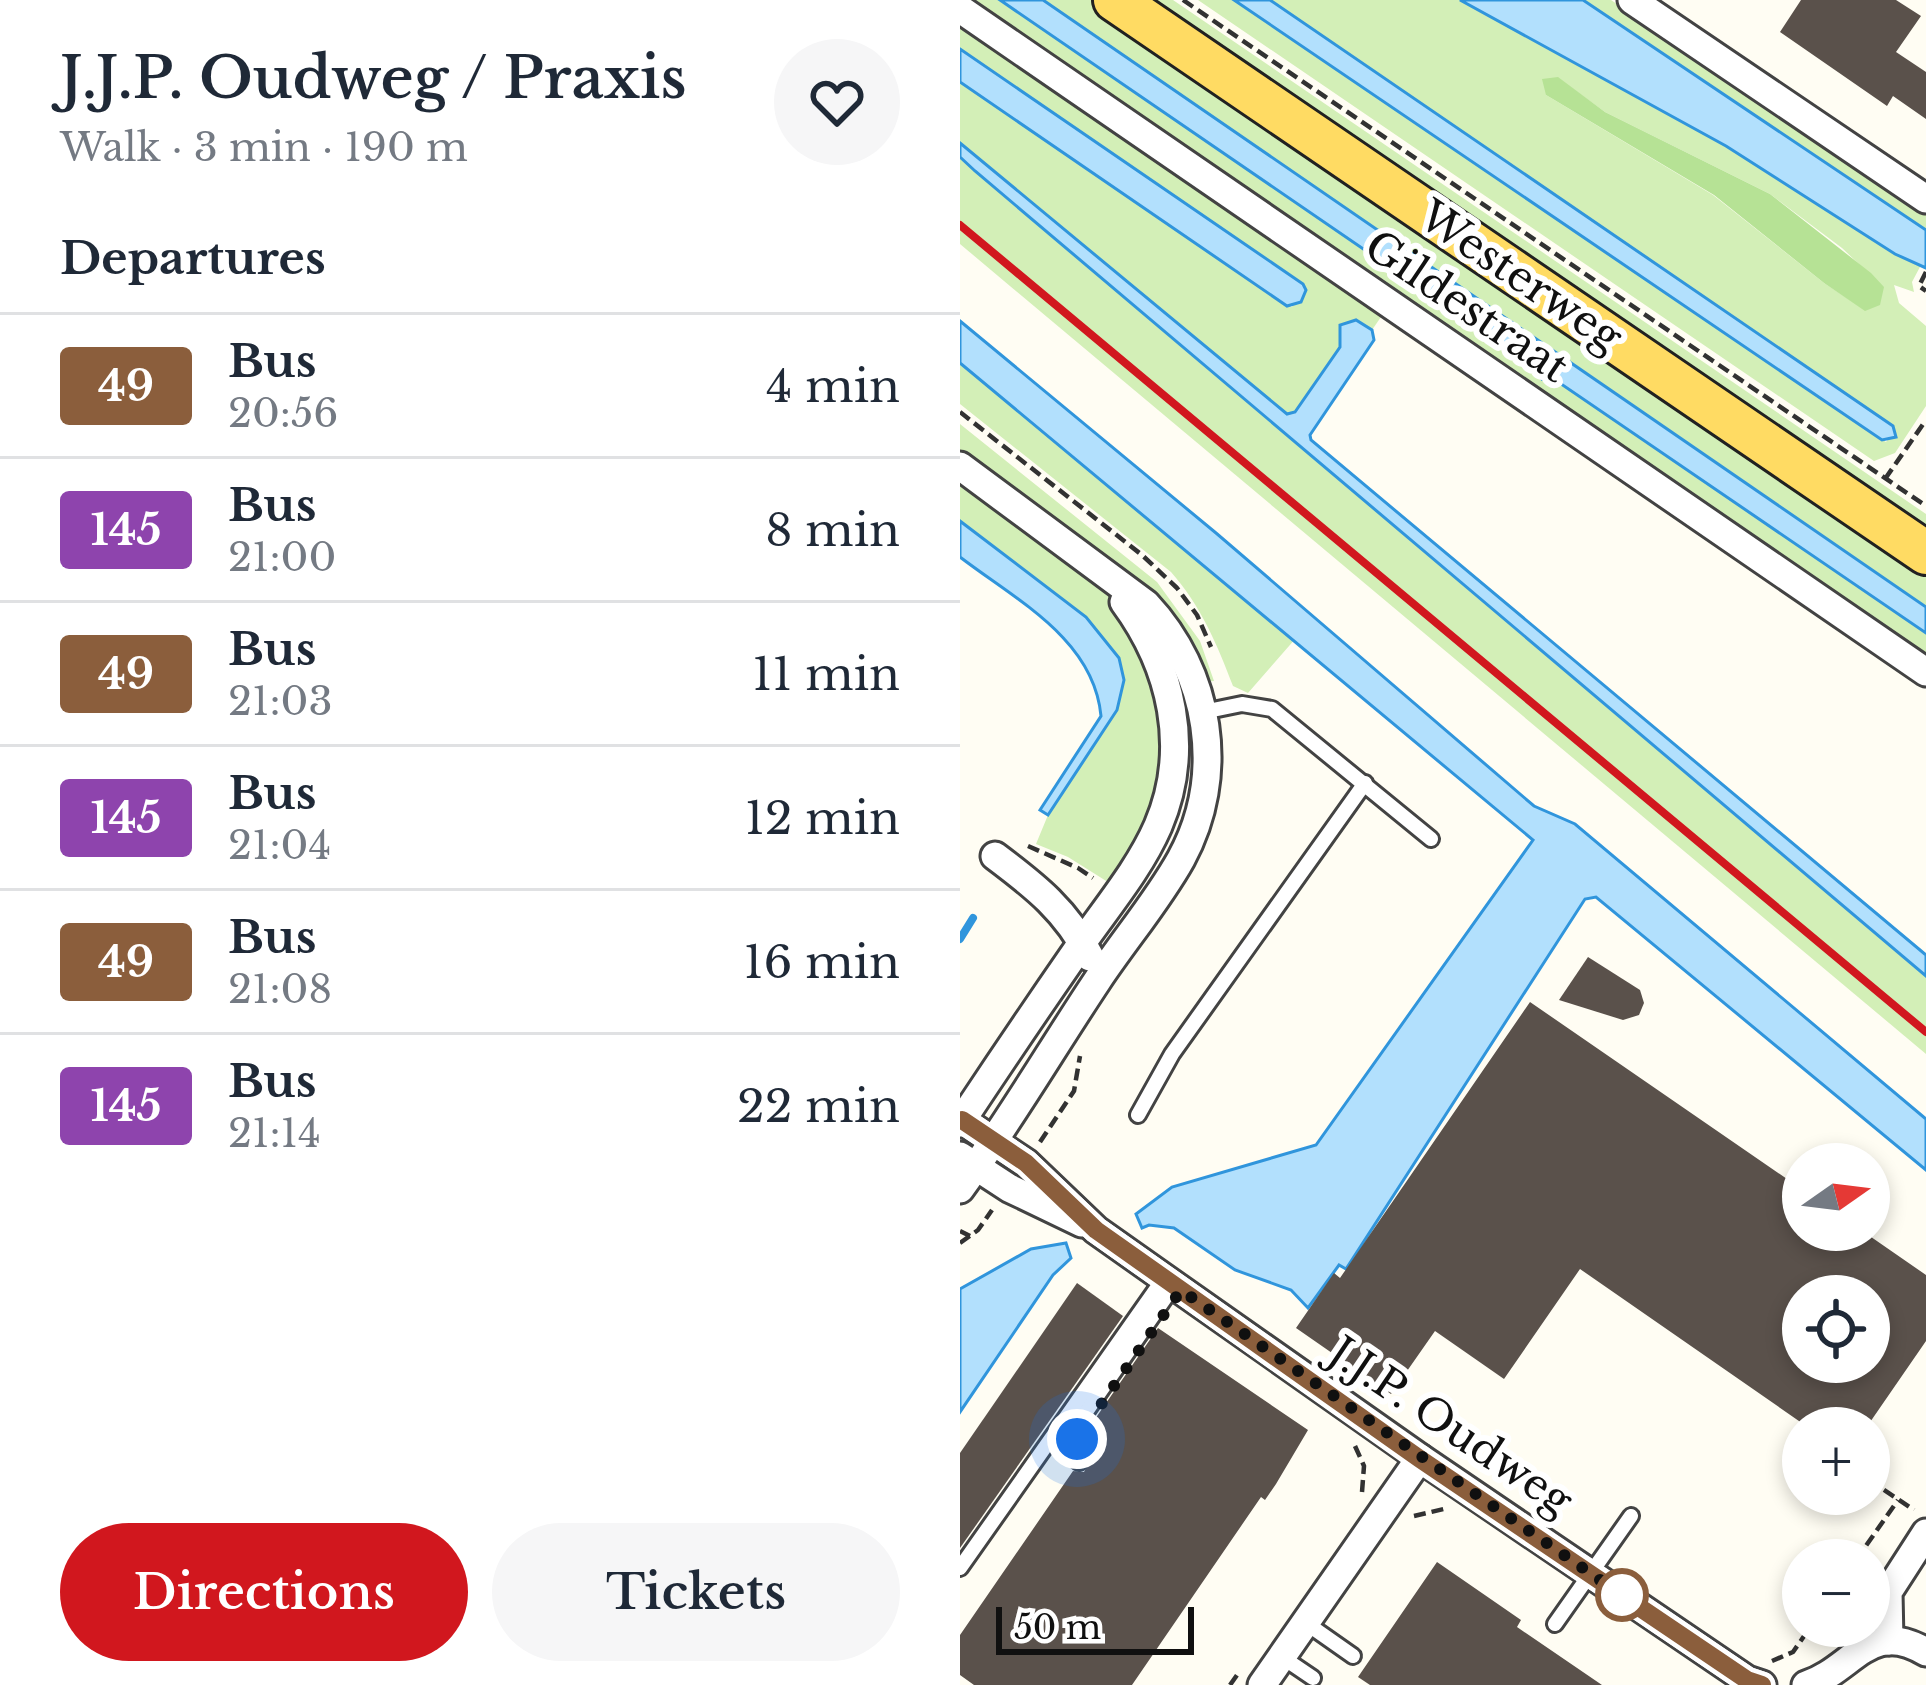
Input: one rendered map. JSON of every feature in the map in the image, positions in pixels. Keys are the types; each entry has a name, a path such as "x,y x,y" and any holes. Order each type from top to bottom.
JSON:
{"main road":[{"name":"Westerweg","path":"1115,0 1926,553"}],"street":[{"path":"1633,0 1926,199"},
{"name":"Gildestraat","path":"960,9 1926,672"},
{"path":"960,466 1145,604 1165,624 1186,658 1203,712 1204,795 1180,861 993,1142 965,1171"},
{"path":"961,1122 1157,829 1169,794 1174,721 1167,681 1153,644 1102,572"},
{"path":"1004,848 1082,942 1100,977"},
{"name":"J.J.P. Oudweg","path":"961,1122 1037,1172 1096,1230 1420,1459 1747,1680 1762,1685"},
{"name":"J.J.P. Oudweg","path":"965,1171 1096,1230"},
{"path":"1253,1675 1282,1657 1373,1501 1420,1459"},
{"path":"1890,1589 1926,1533"},
{"path":"1890,1641 1906,1642 1926,1652"},
{"path":"1806,1685 1867,1647"}],"lane":[{"path":"1203,712 1242,704 1272,709 1431,839"},
{"path":"1138,1115 1172,1054 1365,782"},
{"path":"1084,1455 1061,1448 1173,1284"},
{"path":"960,1568 1173,1284"},
{"path":"1555,1624 1631,1516"},
{"path":"1306,1623 1353,1656"},
{"path":"1282,1657 1313,1678"}],"path":[{"name":"Westerweg","path":"1184,0 1926,506"},
{"path":"1924,275 1919,286 1926,291"},
{"path":"1885,480 1926,420"},
{"path":"1004,848 1078,868 1115,895"},
{"path":"1034,1152 1074,1091 1082,1046"},
{"path":"960,1243 999,1201"},
{"path":"960,1231 970,1237"},
{"path":"1349,1409 1335,1429 1361,1454 1373,1501 1404,1523 1426,1510 1457,1513"},
{"path":"1890,1494 1926,1518"},
{"path":"1871,1539 1898,1500"},
{"path":"1356,1502 1373,1501"},
{"path":"1230,1685 1253,1675"}],"green space":[{"path":"966,0 1000,0 1926,633 1926,658"},
{"path":"1043,0 1092,0 1926,573 1926,607"},
{"path":"1146,0 1173,0 1926,514 1926,534"},
{"path":"1198,0 1234,0 1886,442 1893,426 1270,0 1460,0 1726,146 1894,254 1921,265 1912,282 1914,292 1894,285 1899,303 1926,326 1926,406 1895,453 1874,461","holes":["1558,78 1605,112 1770,194 1842,248 1883,287 1865,310 1713,195 1546,95"]},
{"path":"1583,0 1611,0 1926,214 1926,230"},
{"path":"960,25 1383,314 1372,330 1356,320 1340,325 1340,347 1295,412 1287,414 960,143 960,82 1287,305 1292,307 1303,284 960,49"},
{"path":"1558,77 1605,112 1770,194 1871,273 1884,287 1880,305 1865,311 1714,195 1546,95 1542,79"},
{"path":"960,158 1926,976 1926,1054 960,244"},
{"path":"960,363 1296,638 1248,693 1233,686 1207,626 1171,572 960,404"},
{"path":"960,424 1157,582 1200,641 1214,681 1203,682 1065,528 960,450"},
{"path":"960,482 1103,589 1132,623 1165,704 1161,784 1111,884 1036,844 1048,815 1117,710 1086,617 960,520"}],"water":[{"path":"1000,0 1043,0 1926,607 1926,633 1551,377 1542,379 1537,368"},
{"path":"1234,0 1270,0 1893,426 1896,437 1882,440"},
{"path":"1460,0 1583,0 1926,230 1926,268 1895,254 1726,146"},
{"path":"960,49 1303,284 1306,290 1301,302 1287,306 960,82"},
{"path":"960,143 1287,414 1295,412 1340,347 1340,325 1356,320 1372,330 1374,340 1311,440 1926,955 1926,976 975,171 960,157"},
{"path":"960,321 1534,806 1575,824 1926,1119 1926,1170 1596,897 1585,899 1346,1269 1339,1265 1308,1308 1291,1290 1235,1270 1174,1228 1142,1228 1136,1214 1172,1187 1316,1145 1533,840 960,363"},
{"path":"960,521 1086,617 1119,658 1124,680 1117,710 1048,815 1040,810 1101,716 1095,689 1084,665 1049,624 960,557"},
{"path":"1066,1243 1071,1258 1053,1275 960,1412 960,1289 1031,1249"}],"building":[{"path":"1801,0 1896,0 1921,16 1896,52 1926,72 1926,119 1893,96 1887,106 1780,32"},
{"path":"1588,957 1640,990 1644,1003 1639,1015 1623,1020 1559,1000"},
{"path":"1530,1002 1782,1176 1782,1251 1890,1250 1926,1275 1926,1341 1880,1407 1782,1409 1580,1269 1504,1379 1435,1331 1391,1394 1296,1328 1334,1273 1340,1278"},
{"path":"1077,1283 1123,1316 960,1548 960,1453"},
{"path":"1158,1328 1308,1430 1265,1500 1261,1497 1132,1685 974,1685 960,1675 960,1635 1073,1471 1084,1472 1090,1459 1099,1454 1095,1419"},
{"path":"1437,1562 1521,1620 1517,1627 1602,1685 1370,1685 1358,1677"}],"waterway":[{"path":"960,939 973,918"}],"railway":[{"path":"960,225 1926,1032"}],"bus line":[{"name":"49","path":"962,1120 1048,1181 1096,1230 1420,1459 1747,1680 1762,1685"}],"route":[{"path":"1077,1439 1181,1290 1629,1600 1622,1595"}]}
